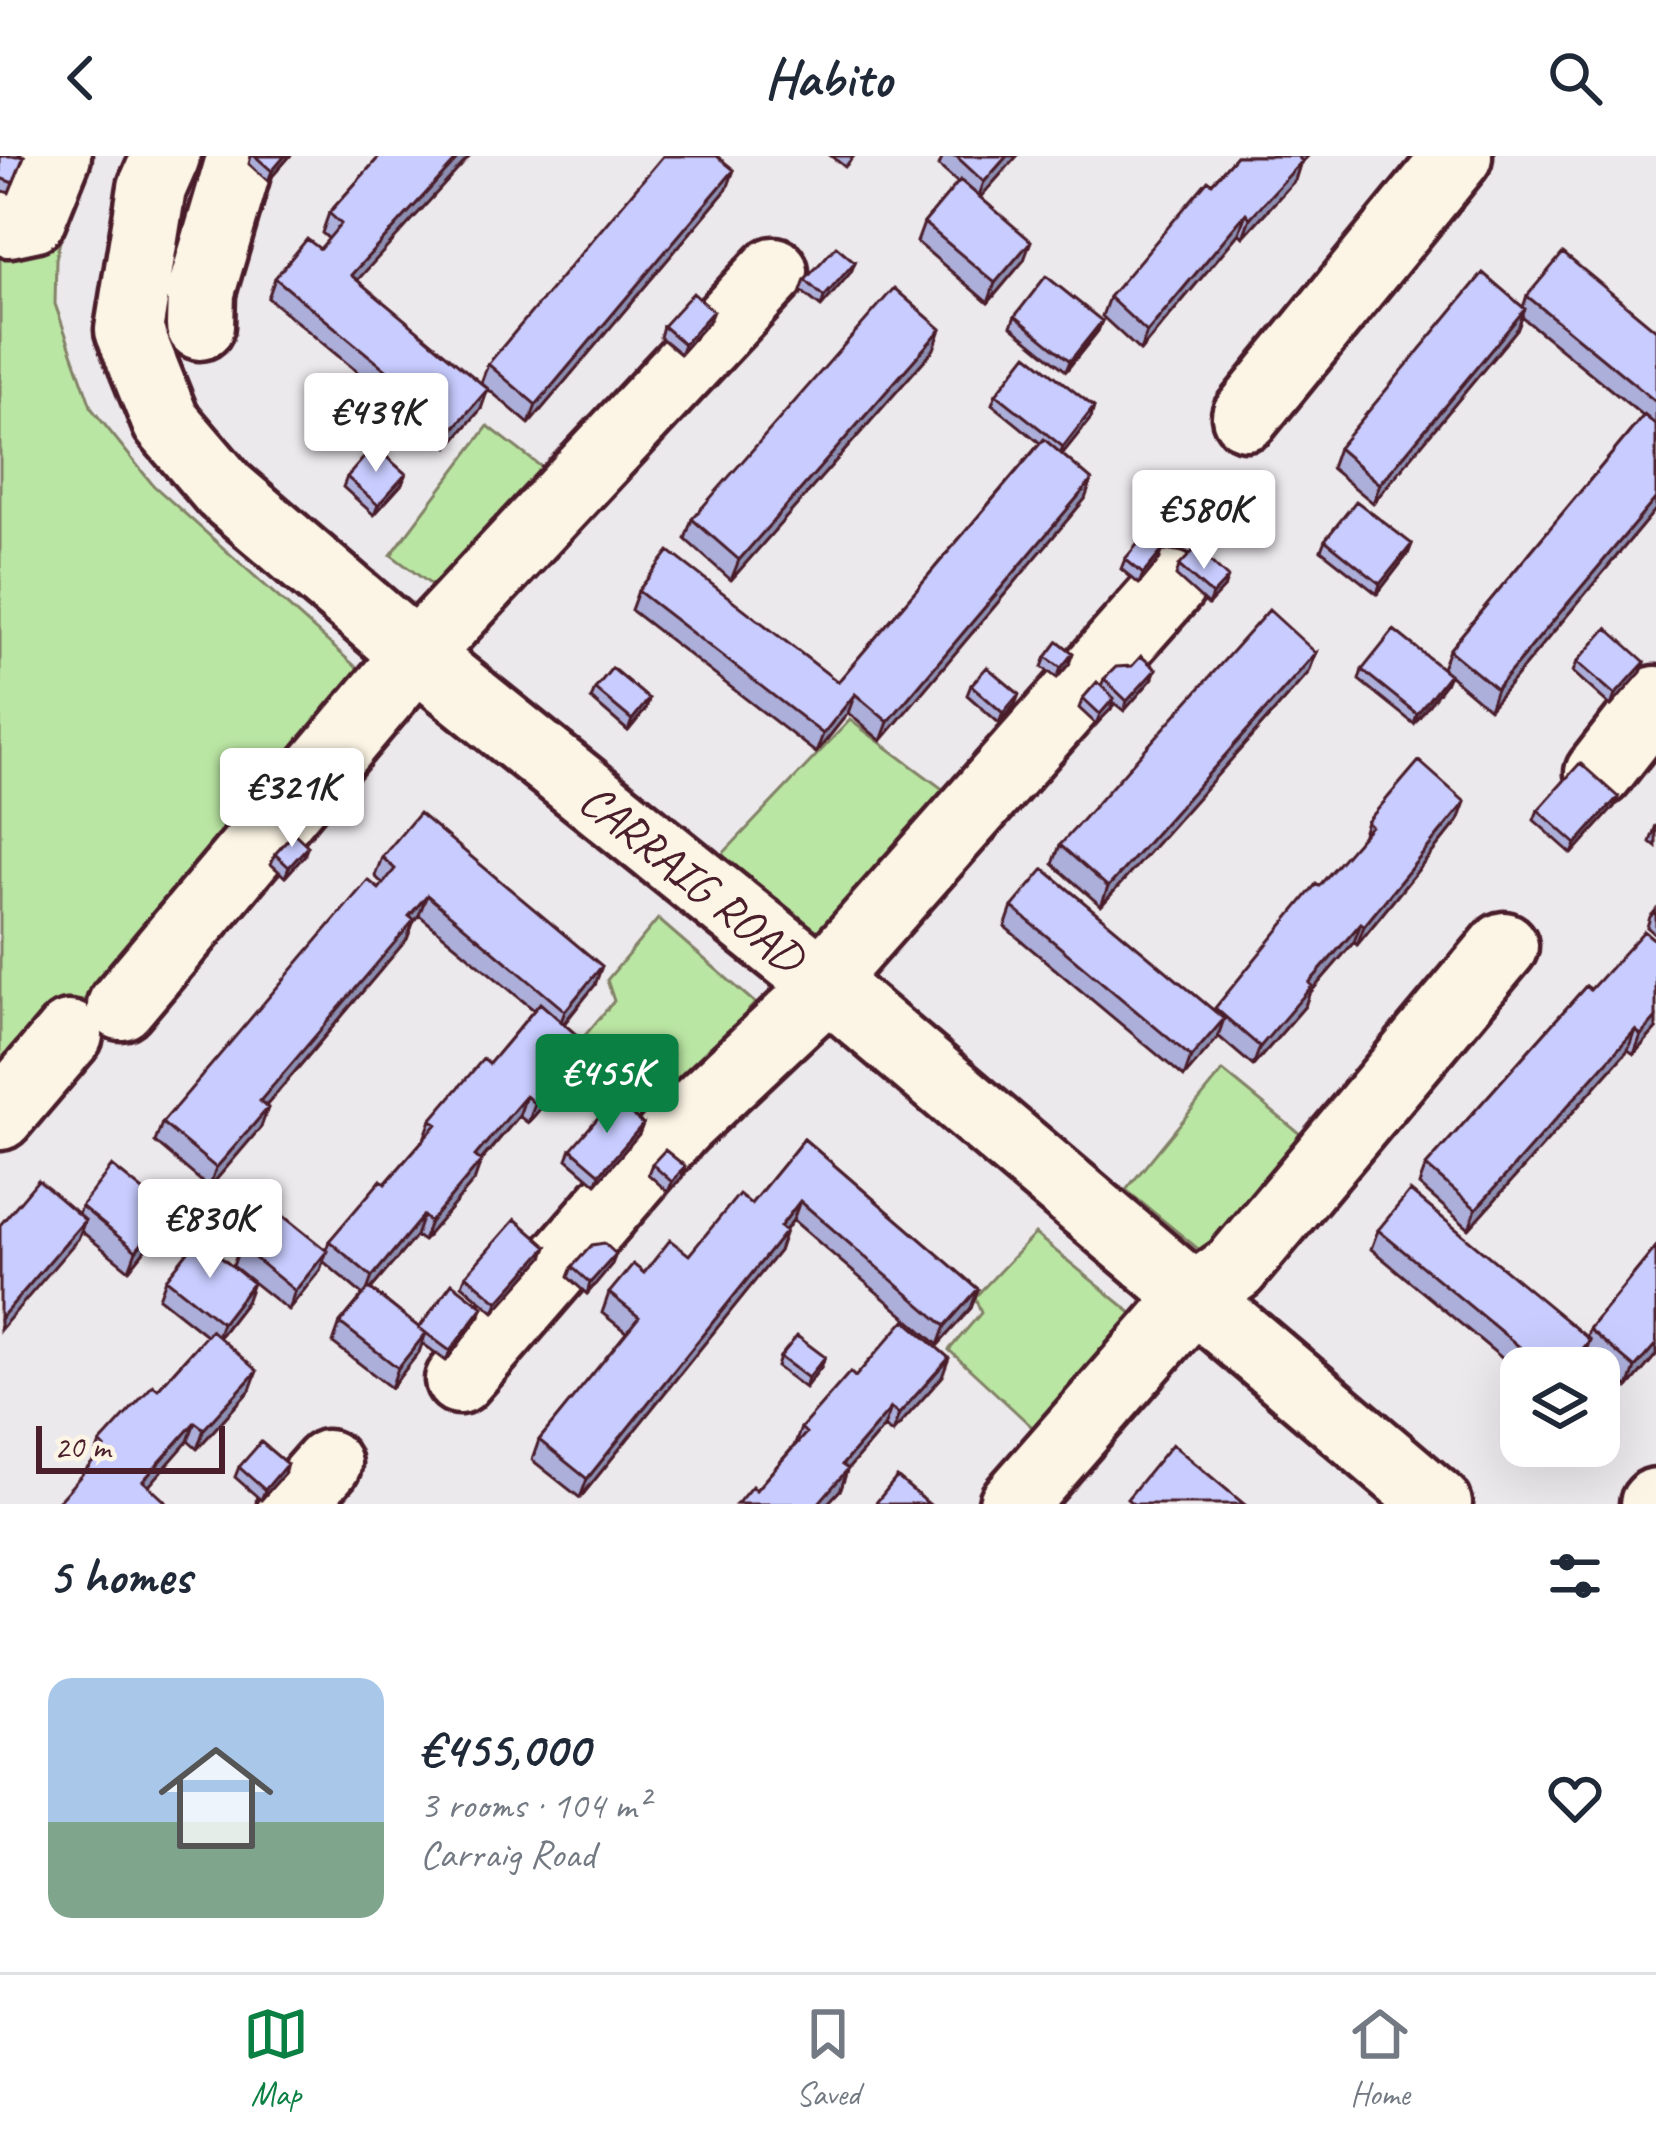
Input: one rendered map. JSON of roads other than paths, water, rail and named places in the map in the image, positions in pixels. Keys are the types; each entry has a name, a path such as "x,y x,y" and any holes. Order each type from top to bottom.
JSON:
{"street":[{"path":"9,223 32,218 57,156"},
{"name":"CARRAIG ROAD","path":"166,156 152,188 128,330 166,422 224,490 416,655 825,983 1438,1504"},
{"path":"1246,416 1458,156"},
{"path":"200,326 201,292 233,160"},
{"path":"0,1116 95,1021 416,655 774,271"},
{"path":"459,1380 679,1126 825,983 1172,585"},
{"path":"1599,773 1656,700"},
{"path":"1013,1504 1194,1297 1235,1268 1504,946"}]}
